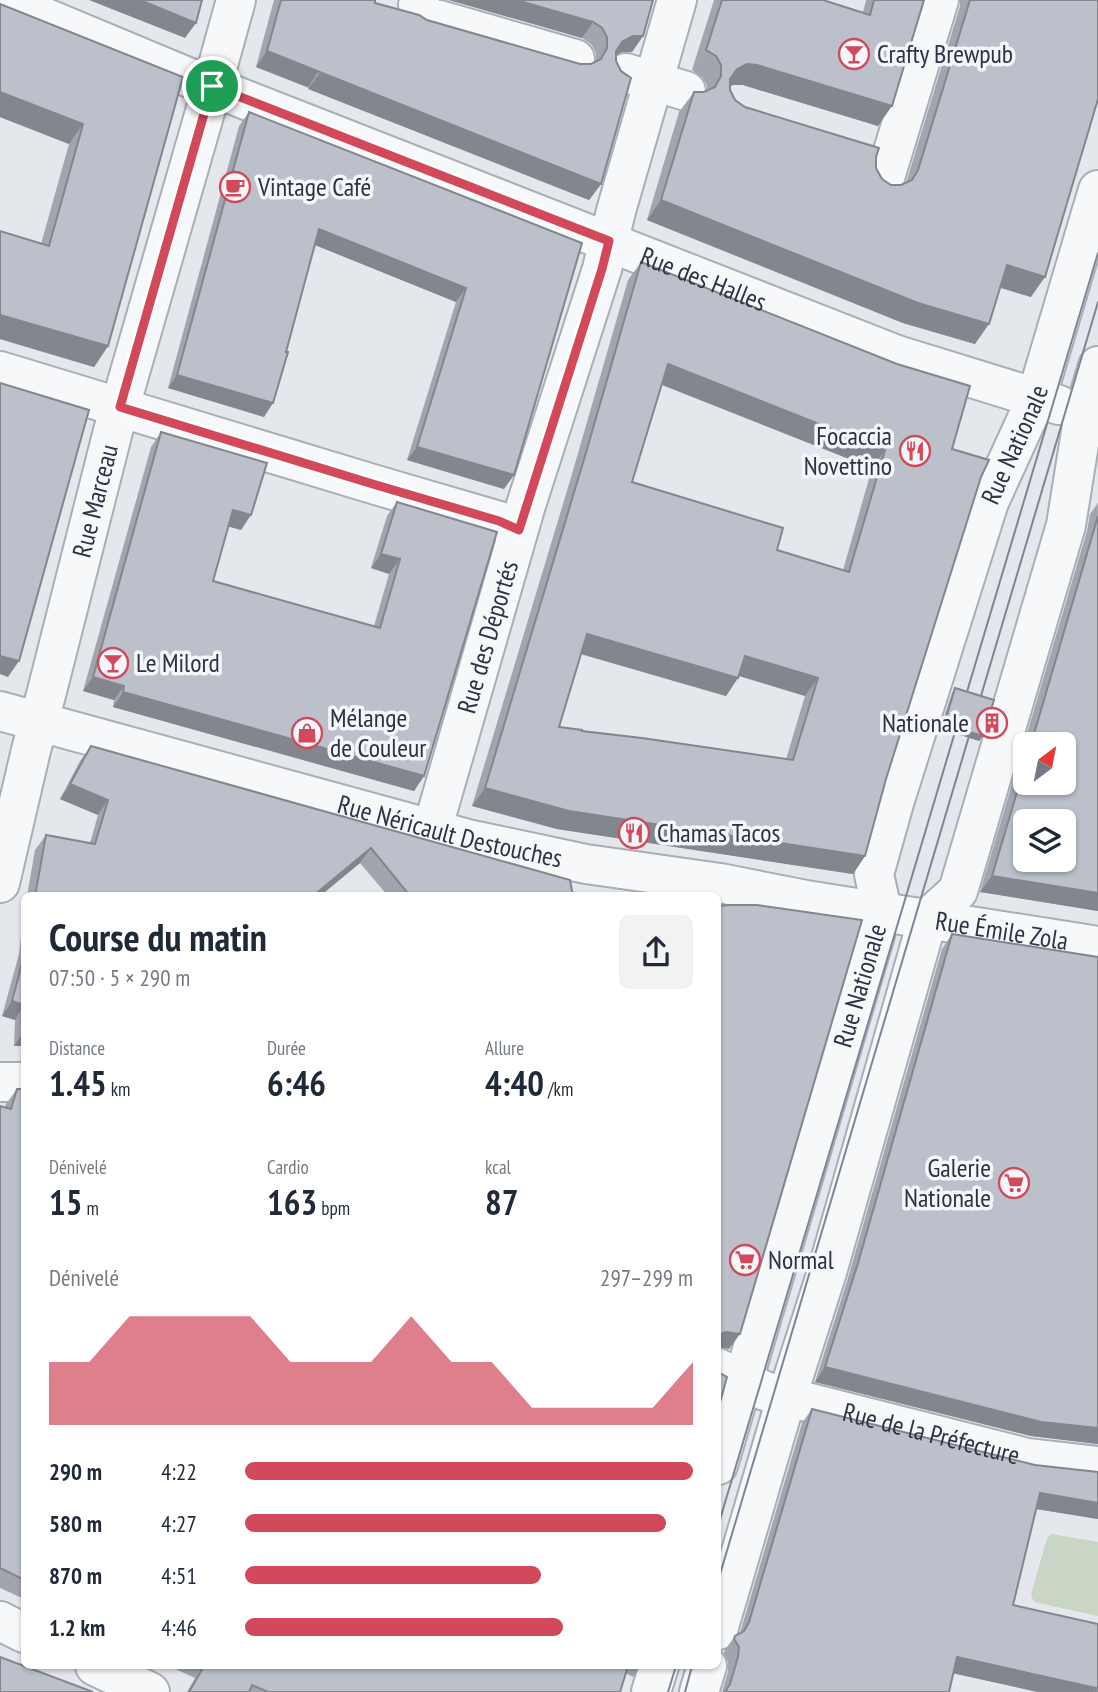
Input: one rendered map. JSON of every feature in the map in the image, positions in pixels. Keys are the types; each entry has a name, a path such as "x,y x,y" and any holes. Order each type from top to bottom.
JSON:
{"street":[{"name":"Rue des Halles","path":"3,0 112,47 897,355 1070,408"},
{"name":"Rue Marceau","path":"0,883 38,722 120,407 236,0"},
{"path":"420,0 418,5 422,15 575,59"},
{"name":"Rue des Déportés","path":"432,830 519,530 602,269 677,0"},
{"path":"880,161 939,0"},
{"name":"Rue Nationale","path":"721,1458 753,1384 906,915 958,891 1066,525 1070,408 1098,190"},
{"name":"Rue Nationale","path":"906,915 874,874 989,502 1070,408 1098,366"},
{"path":"0,371 499,521 519,530"},
{"name":"Rue Néricault Destouches","path":"0,711 468,839 587,880 720,883 806,900 906,915"},
{"name":"Rue Nationale","path":"721,1609 753,1384 827,1272 906,915"},
{"name":"Rue Émile Zola","path":"906,915 1098,946"},
{"path":"0,1082 21,1082"},
{"name":"Rue de la Préfecture","path":"753,1384 1027,1458 1098,1466"},
{"path":"0,1621 21,1632"},
{"path":"101,1669 149,1692"},
{"path":"651,1692 658,1669"},
{"path":"699,1692 705,1669"}],"green space":[{"path":"1052,1534 1098,1542 1098,1616 1034,1602 1031,1595 1047,1538"}],"building":[{"path":"140,0 202,0 196,23"},
{"path":"281,0 375,0 375,3 419,15 427,20 580,64 591,64 601,59 607,48 607,37 602,28 593,22 516,0 653,0 643,36 633,36 623,41 616,51 616,61 621,71 631,78 601,184 267,51"},
{"path":"722,0 823,0 870,15 874,0 924,0 892,106 757,65 747,64 737,69 730,79 730,90 735,100 745,107 879,148 876,168 882,179 891,185 901,185 912,180 918,170 970,0 1098,0 1098,99 1045,277 1007,265 989,324 918,303 661,200 694,92 704,92 715,87 721,76 721,65 716,56 706,50"},
{"path":"0,4 183,77 108,346 0,315 0,231 49,246 83,124 0,92"},
{"path":"249,112 582,243 514,475 417,447 466,288 319,229 273,403 177,375"},
{"path":"641,262 897,364 970,386 952,449 989,460 981,477 886,779 865,856 569,811 485,788","holes":["668,364 885,450 849,572 777,550 783,528 632,482","587,634 738,678 745,656 818,678 793,760 559,727"]},
{"path":"0,383 89,410 19,661 0,656"},
{"path":"161,432 267,463 251,515 233,510 213,581 380,628 400,559 381,554 397,502 497,532 424,776 123,692 124,686 93,677"},
{"path":"1098,516 1098,893 992,876 1016,795 1076,795 1076,732 1035,732"},
{"path":"955,688 994,700 983,736 944,724"},
{"path":"91,746 570,880 572,892 407,892 371,848 318,892 36,892 46,835 95,844 108,800 70,784"},
{"path":"757,905 862,920 740,1334 721,1334 721,906"},
{"path":"952,934 1098,957 1098,1428 1041,1422 825,1367 858,1263"},
{"path":"21,967 21,1004 12,1001"},
{"path":"17,1089 21,1089 21,1578 0,1568 0,1106 11,1109"},
{"path":"721,1374 727,1377 721,1399"},
{"path":"812,1409 1035,1465 1098,1472 1098,1503 1040,1493 1013,1605 1098,1624 1098,1692 1095,1692 1096,1688 957,1657 949,1692 725,1692 738,1657 739,1647 734,1639 744,1631 749,1622"},
{"path":"0,1657 21,1665 21,1669 32,1669 93,1692 0,1692"},
{"path":"202,1669 627,1669 620,1692 268,1692 252,1685 249,1692 189,1692"}],"tram line":[{"path":"721,1516 1098,253"},
{"path":"721,1571 1098,302"},
{"path":"668,1692 675,1669"},
{"path":"685,1692 691,1669"}],"place":[{"name":"Crafty Brewpub","path":"854,54"},
{"name":"Vintage Café","path":"235,187"},
{"name":"Focaccia Novettino","path":"915,451"},
{"name":"Le Milord","path":"113,663"},
{"name":"Nationale","path":"992,723"},
{"name":"Mélange de Couleur","path":"307,733"},
{"name":"Chamas Tacos","path":"634,833"},
{"name":"Galerie Nationale","path":"1014,1183"},
{"name":"Normal","path":"745,1260"}],"route":[{"path":"212,86 609,241 519,530 499,521 120,407 212,86"}]}
